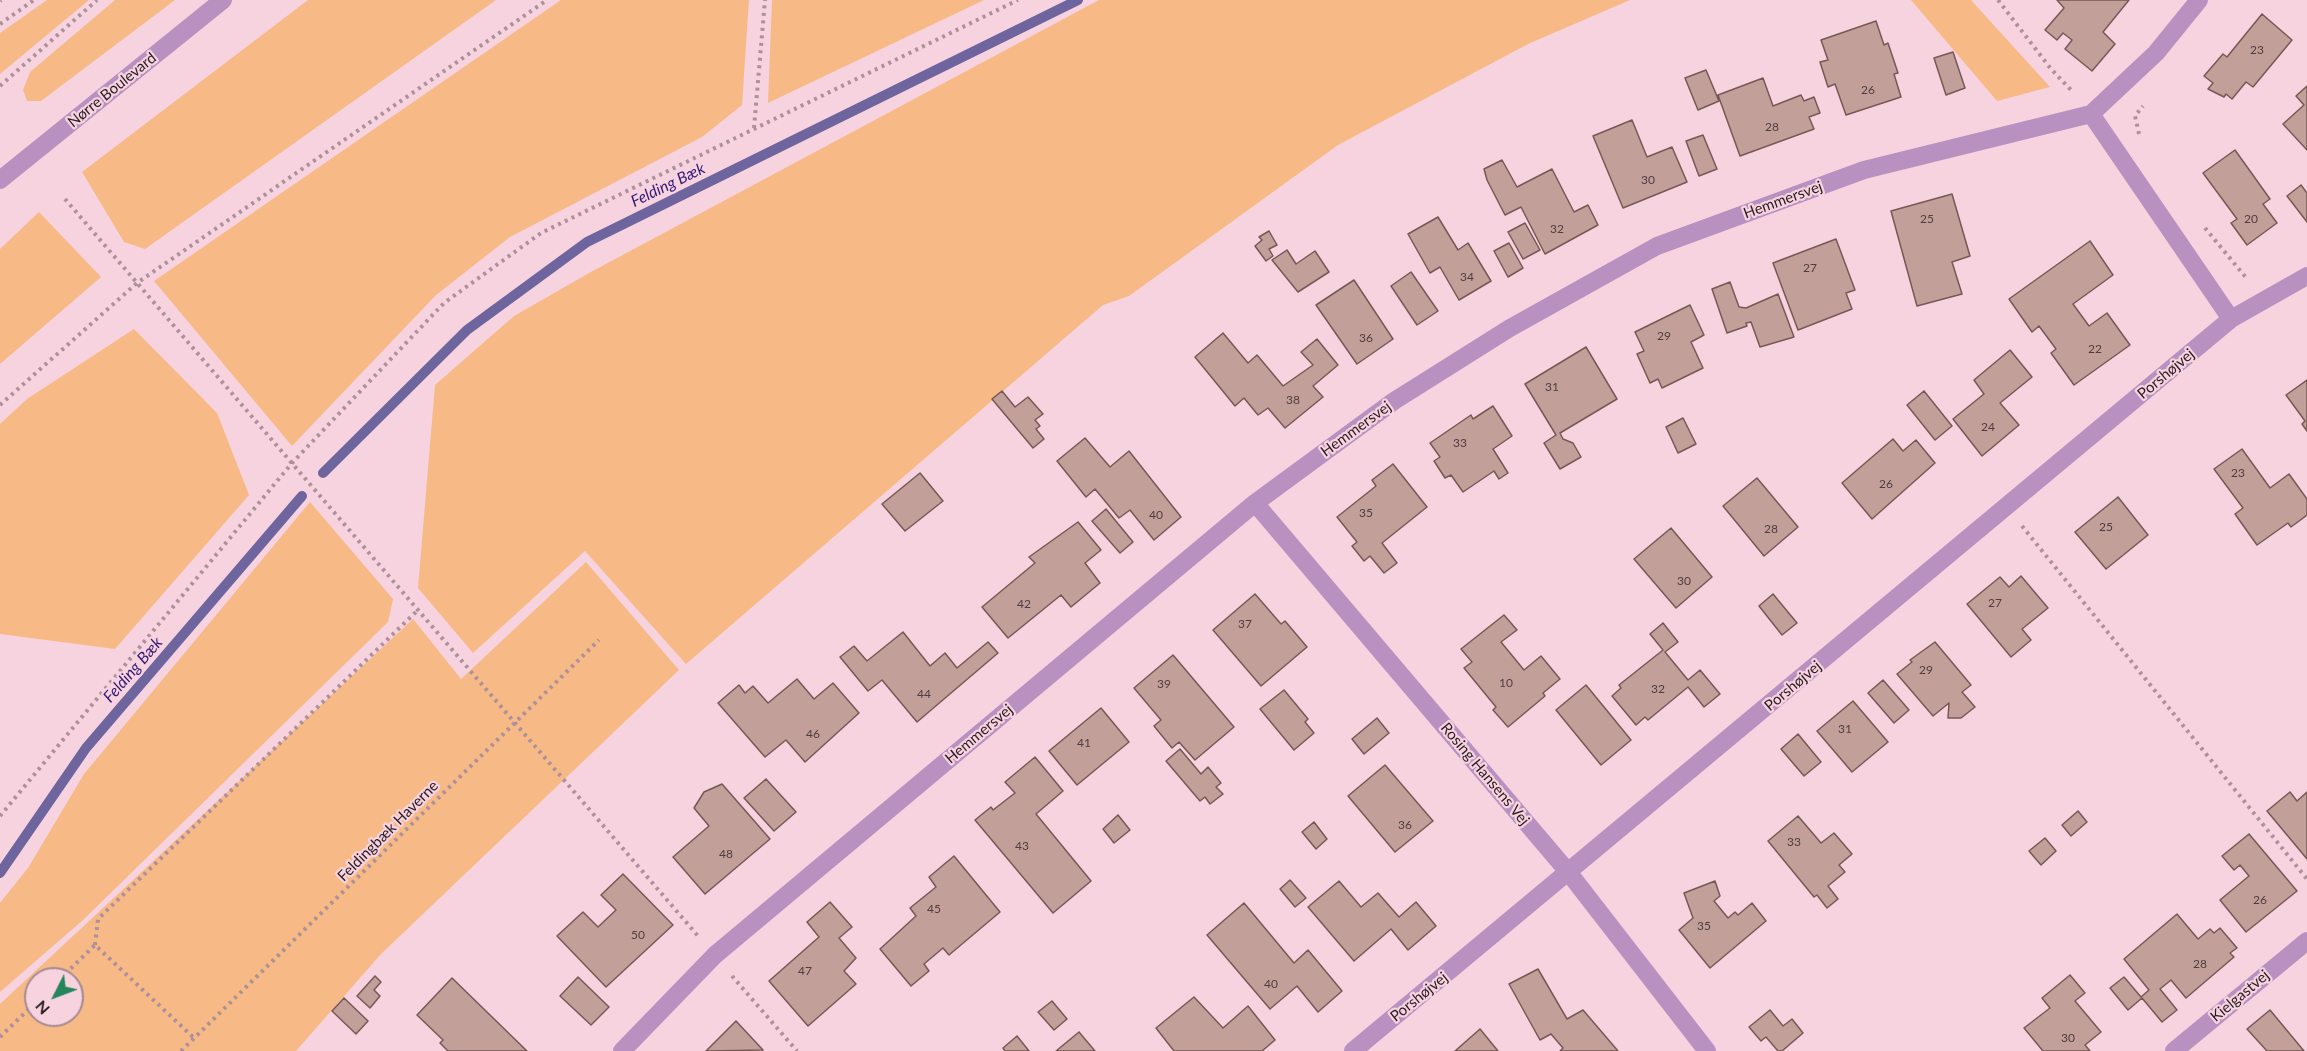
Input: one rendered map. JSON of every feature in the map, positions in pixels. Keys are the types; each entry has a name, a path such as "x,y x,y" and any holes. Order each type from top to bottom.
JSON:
{"street":[{"name":"Nørre Boulevard","path":"0,180 224,0"},
{"name":"Hemmersvej","path":"622,1051 715,955 1255,503 1394,401 1510,328 1657,246 1864,171 2091,114 2156,53 2199,0"},
{"path":"2091,114 2231,319"},
{"name":"Porshøjvej","path":"1353,1051 2231,319 2307,276"},
{"name":"Rosing Hansens Vej","path":"1255,503 1569,873 1707,1051"},
{"name":"Kielgastvej","path":"2174,1051 2307,940"}],"path":[{"path":"0,24 34,0"},
{"path":"0,87 97,0"},
{"path":"0,405 137,283 547,0"},
{"path":"754,129 765,0"},
{"path":"0,816 292,463 444,303 541,233 1018,0"},
{"path":"1998,0 2051,69 2091,114"},
{"path":"2135,116 2141,138"},
{"path":"65,199 797,1051"},
{"path":"2200,220 2242,277 2258,282"},
{"path":"2007,507 2307,879"},
{"path":"72,967 95,945 98,919 418,609"},
{"name":"Feldingbæk Haverne","path":"181,1051 599,640"},
{"path":"95,945 194,1038"},
{"path":"0,1037 24,1014"}],"shaded area":[{"path":"47,0 89,0 0,74 0,33"},
{"path":"115,0 175,0 41,101 27,101 23,90 30,72"},
{"path":"308,0 496,0 145,249 124,242 82,172"},
{"path":"561,0 749,0 742,105 702,137 510,237 436,295 292,446 154,281"},
{"path":"772,0 984,0 768,103"},
{"path":"1099,0 1630,0 1528,44 1338,145 1129,296 1103,305 686,664 585,551 473,653 418,588 435,385 514,316 589,273"},
{"path":"1911,0 1971,0 2050,87 1997,101"},
{"path":"39,212 101,277 0,364 0,249"},
{"path":"134,329 217,413 249,495 115,649 0,634 0,424 27,399"},
{"path":"310,502 393,599 388,622 83,920 29,967 24,967 24,971 0,992 0,903 28,868 84,774"},
{"path":"586,562 679,670 381,954 296,1051 0,1051 0,1004 24,982 24,1027 84,1027 84,967 40,967 413,619 461,679"}],"building":[{"path":"2057,0 2129,0 2103,32 2115,44 2092,71 2065,49 2072,40 2063,33 2057,40 2045,30 2064,8"},
{"path":"2262,14 2292,40 2253,87 2246,82 2232,99 2226,94 2224,97 2208,89 2213,83 2204,76 2223,54 2227,57"},
{"path":"1876,21 1884,45 1888,43 1898,73 1894,74 1901,97 1846,115 1835,84 1828,87 1820,62 1828,60 1821,40"},
{"path":"1953,52 1965,88 1946,95 1934,58"},
{"path":"1706,70 1719,101 1698,110 1685,78"},
{"path":"1763,78 1773,106 1801,95 1804,101 1814,97 1820,113 1809,117 1814,129 1740,156 1718,95"},
{"path":"2307,86 2307,150 2283,124 2304,105 2296,96"},
{"path":"1632,120 1647,157 1672,147 1687,182 1623,208 1593,136"},
{"path":"1703,135 1717,169 1699,176 1686,141"},
{"path":"2235,150 2270,199 2263,204 2277,223 2247,245 2231,223 2237,219 2203,173"},
{"path":"1502,160 1517,187 1552,169 1574,212 1588,205 1598,225 1545,254 1521,207 1505,215 1487,180 1484,169"},
{"path":"2301,185 2307,193 2307,222 2287,196"},
{"path":"1952,194 1970,256 1952,262 1962,294 1917,306 1891,211"},
{"path":"1438,217 1458,250 1468,243 1491,281 1459,300 1440,267 1430,273 1408,234"},
{"path":"1525,223 1540,250 1523,259 1508,232"},
{"path":"1269,231 1277,245 1269,249 1273,256 1266,261 1255,246 1262,240 1259,237"},
{"path":"1836,239 1855,290 1846,293 1852,309 1798,330 1773,263"},
{"path":"2090,241 2113,275 2073,304 2089,326 2107,313 2130,345 2074,385 2051,353 2056,349 2039,326 2032,332 2009,299"},
{"path":"1509,243 1523,268 1508,277 1494,251"},
{"path":"1287,250 1296,264 1315,251 1329,272 1298,292 1272,260"},
{"path":"1411,272 1438,311 1417,325 1391,286"},
{"path":"1354,280 1393,339 1357,364 1316,305"},
{"path":"1730,282 1739,307 1746,308 1778,294 1794,337 1760,347 1751,322 1746,323 1747,326 1727,333 1712,289"},
{"path":"1690,305 1704,335 1691,342 1703,368 1662,388 1658,379 1650,383 1637,354 1644,351 1635,332"},
{"path":"1223,333 1248,363 1257,355 1283,386 1313,365 1301,352 1317,339 1338,365 1313,386 1323,397 1285,428 1268,408 1258,415 1244,398 1235,406 1195,357"},
{"path":"1586,347 1617,399 1560,433 1563,439 1573,443 1581,457 1560,469 1544,443 1556,435 1525,384"},
{"path":"2010,350 2032,377 2000,403 2019,425 1982,456 1953,419 1984,394 1974,380"},
{"path":"2307,380 2307,431 2302,424 2305,421 2286,395"},
{"path":"1002,391 1015,407 1028,397 1043,414 1035,420 1040,426 1036,429 1044,439 1033,448 992,399"},
{"path":"1924,391 1952,426 1935,440 1907,405"},
{"path":"1493,406 1512,436 1493,449 1508,473 1499,479 1494,471 1463,492 1451,475 1445,478 1434,461 1440,457 1430,443 1471,415 1473,419"},
{"path":"1683,418 1696,444 1678,453 1666,427"},
{"path":"1085,438 1110,467 1129,451 1181,517 1154,540 1130,510 1119,518 1095,489 1086,497 1057,461"},
{"path":"1893,439 1903,451 1916,440 1935,463 1872,519 1842,483"},
{"path":"2242,449 2270,488 2289,474 2307,499 2307,515 2291,527 2288,523 2257,545 2235,514 2243,508 2214,469"},
{"path":"1393,464 1427,507 1382,543 1397,563 1384,573 1370,556 1364,561 1352,546 1357,542 1337,517 1376,486 1372,480"},
{"path":"920,473 943,501 905,531 882,504"},
{"path":"1757,478 1798,527 1764,556 1723,506"},
{"path":"2118,497 2148,535 2106,569 2075,532"},
{"path":"1106,509 1133,542 1120,553 1092,521"},
{"path":"1078,522 1101,550 1085,563 1100,583 1071,607 1061,595 1008,638 982,607 1035,563 1029,557"},
{"path":"1671,528 1712,577 1676,608 1634,559"},
{"path":"2021,576 2048,608 2022,629 2031,640 2011,657 1967,604 2000,577 2009,587"},
{"path":"1255,594 1281,624 1285,621 1307,647 1261,686 1213,630"},
{"path":"1773,594 1797,623 1782,635 1759,606"},
{"path":"1504,615 1517,630 1501,642 1524,670 1541,656 1560,679 1543,693 1545,696 1508,727 1493,710 1496,707 1464,668 1472,662 1461,649"},
{"path":"1663,623 1678,642 1665,652 1688,680 1700,670 1720,694 1704,707 1688,687 1648,720 1645,717 1636,725 1612,696 1621,688 1619,685 1663,650 1650,634"},
{"path":"903,632 930,666 945,653 957,668 988,642 998,653 917,722 882,680 868,691 840,657 854,646 867,661"},
{"path":"1935,642 1971,685 1962,692 1975,707 1961,718 1948,718 1949,703 1933,716 1897,674 1912,662 1910,660"},
{"path":"1173,655 1234,727 1195,760 1179,742 1172,748 1154,726 1161,720 1134,688"},
{"path":"797,679 814,699 833,683 859,713 805,762 786,740 765,757 718,703 739,685 745,693 753,686 768,703"},
{"path":"1883,680 1909,710 1894,723 1868,693"},
{"path":"1586,685 1631,740 1601,765 1556,710"},
{"path":"1284,690 1308,719 1305,722 1314,733 1294,750 1260,709"},
{"path":"1853,701 1888,742 1852,772 1817,731"},
{"path":"1101,708 1129,742 1077,785 1049,751"},
{"path":"1377,718 1389,733 1364,754 1352,739"},
{"path":"1798,734 1821,762 1804,776 1781,749"},
{"path":"1180,749 1201,774 1208,767 1221,783 1216,787 1223,794 1210,804 1205,797 1200,801 1166,761"},
{"path":"1035,757 1063,791 1036,814 1091,881 1053,913 975,820 991,807 993,810 1015,793 1005,782"},
{"path":"1385,765 1433,821 1395,852 1348,796"},
{"path":"766,779 796,812 774,831 744,798"},
{"path":"722,784 770,839 705,894 673,857 709,826 694,808 704,792"},
{"path":"2290,792 2297,801 2307,792 2307,859 2267,811"},
{"path":"2078,811 2087,822 2071,836 2062,825"},
{"path":"1118,815 1130,830 1114,843 1103,829"},
{"path":"1798,816 1821,843 1834,833 1852,854 1839,865 1845,872 1828,886 1838,899 1827,908 1817,895 1814,897 1768,841"},
{"path":"1314,822 1327,839 1316,849 1302,832"},
{"path":"2249,834 2297,891 2246,932 2220,900 2249,876 2240,865 2234,870 2222,856"},
{"path":"2045,838 2056,851 2041,865 2029,851"},
{"path":"954,856 1000,912 949,955 943,948 924,964 929,971 911,986 880,949 916,916 910,908 936,887 929,877"},
{"path":"623,874 673,925 606,987 557,936 583,912 598,927 616,910 601,895"},
{"path":"1290,880 1306,898 1295,907 1280,889"},
{"path":"1339,881 1361,907 1378,893 1399,917 1416,902 1436,926 1408,950 1391,929 1354,961 1308,907"},
{"path":"1715,881 1720,896 1714,901 1728,918 1735,912 1738,915 1752,903 1766,921 1710,968 1679,930 1693,918 1684,893"},
{"path":"830,902 852,927 839,938 856,958 844,971 856,984 808,1026 769,981 819,937 807,922"},
{"path":"1244,903 1294,963 1308,950 1342,991 1318,1012 1297,986 1270,1009 1207,935"},
{"path":"2177,914 2198,939 2210,929 2214,933 2220,928 2237,948 2230,953 2234,957 2186,998 2171,980 2160,989 2177,1010 2162,1022 2142,998 2128,1010 2110,988 2124,977 2141,997 2149,990 2124,959"},
{"path":"1538,969 1567,1019 1583,1010 1618,1051 1560,1051 1563,1048 1551,1034 1540,1040 1509,984"},
{"path":"2070,975 2085,993 2075,1001 2101,1032 2085,1045 2090,1051 2043,1051 2024,1028 2050,1008 2042,998"},
{"path":"375,976 381,982 374,990 380,996 370,1008 357,996"},
{"path":"578,977 609,1007 591,1025 560,996"},
{"path":"452,978 527,1051 448,1051 440,1043 443,1040 417,1015"},
{"path":"1194,997 1223,1028 1248,1006 1275,1040 1262,1051 1174,1051 1156,1028"},
{"path":"344,998 368,1021 356,1034 332,1011"},
{"path":"1052,1001 1067,1019 1054,1030 1038,1012"},
{"path":"1770,1010 1783,1026 1792,1019 1803,1033 1782,1051 1778,1051 1766,1037 1761,1041 1749,1027"},
{"path":"2270,1010 2304,1051 2267,1051 2247,1029"},
{"path":"736,1021 763,1050 706,1051"},
{"path":"1480,1029 1498,1051 1455,1051"},
{"path":"1079,1032 1095,1051 1056,1051"},
{"path":"1017,1036 1029,1051 1005,1051 1003,1048"}],"waterway":[{"name":"Felding Bæk","path":"323,473 467,330 587,242 1078,0"},
{"name":"Felding Bæk","path":"0,873 86,748 302,496"}]}
